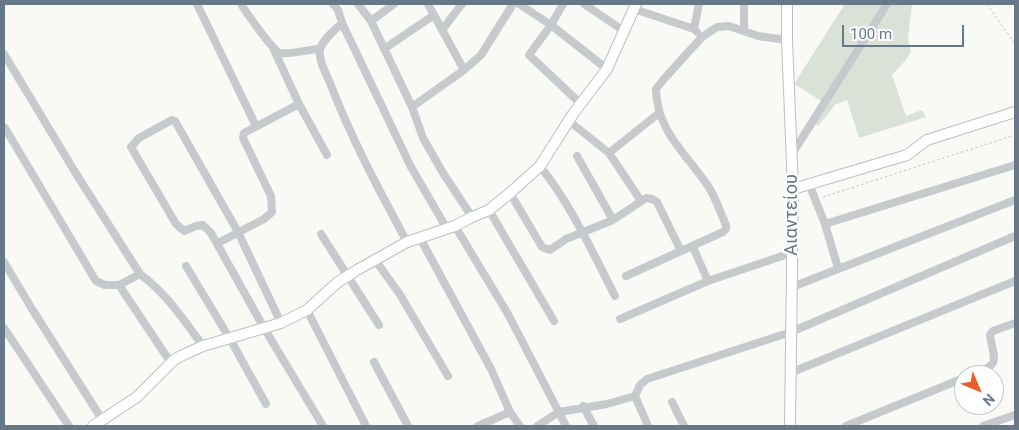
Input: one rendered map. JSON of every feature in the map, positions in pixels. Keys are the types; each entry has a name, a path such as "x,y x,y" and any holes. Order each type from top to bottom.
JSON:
{"street":[{"path":"197,4 256,126"},
{"path":"241,4 274,50 299,104 327,155"},
{"path":"333,4 338,10 342,23 411,167 508,314 566,426"},
{"path":"358,4 371,21 412,107 423,138 472,217"},
{"path":"371,21 394,4"},
{"path":"428,4 464,70"},
{"path":"442,30 462,4"},
{"path":"412,107 464,70 481,55 513,4"},
{"path":"519,4 551,25 607,69"},
{"path":"562,4 551,25 530,55 582,105"},
{"path":"584,4 624,31"},
{"path":"694,29 699,4"},
{"path":"744,4 744,31"},
{"name":"Αιαντείου","path":"787,4 793,189 790,426"},
{"path":"792,154 887,4"},
{"path":"93,426 143,392 171,363 183,355 202,346 281,323 307,310 338,282 407,242 451,228 489,210 540,166 569,121 607,69 635,6 694,29 702,37"},
{"path":"384,50 434,15"},
{"path":"274,50 281,53 320,48 342,23"},
{"path":"626,276 693,247 723,232 726,228 709,188 666,130 659,113 656,89 702,37 717,27 729,26 758,36 787,40"},
{"path":"320,48 320,58 339,106 368,170 407,242"},
{"path":"4,54 75,172 140,274 165,295 202,346"},
{"path":"218,243 269,216 273,209 271,196 243,138 244,133 299,104"},
{"path":"793,189 907,154 927,140 1015,112"},
{"path":"609,154 659,113"},
{"path":"281,323 238,232 175,121 172,120 139,138 131,147 176,224 184,231 203,225 211,232 264,328 323,426"},
{"path":"569,121 609,154 641,201"},
{"path":"5,128 96,281 105,286 119,285 140,274"},
{"path":"578,156 613,220"},
{"path":"825,224 1015,165"},
{"path":"540,166 553,182 582,232 614,296"},
{"path":"809,184 825,224 838,268"},
{"path":"510,193 542,247 546,250 550,250 566,239 613,220 646,198 657,202 681,251"},
{"path":"792,287 1015,200"},
{"path":"489,210 554,321"},
{"path":"321,234 379,325"},
{"path":"648,426 635,396 640,385 647,379 791,332 1015,236"},
{"path":"420,238 491,369 510,412 520,426"},
{"path":"693,247 708,280"},
{"path":"620,319 708,280 791,253"},
{"path":"376,260 399,293 448,376"},
{"path":"4,262 102,420"},
{"path":"186,266 266,404"},
{"path":"790,373 925,316 1015,281"},
{"path":"119,285 171,363"},
{"path":"307,310 366,426"},
{"path":"991,365 995,360 995,354 990,336 993,331 1015,323"},
{"path":"4,328 69,426"},
{"path":"374,362 408,426"},
{"path":"846,426 954,382"},
{"path":"537,426 559,412 583,406 607,404 635,396"},
{"path":"672,402 684,426"},
{"path":"583,406 594,426"},
{"path":"478,426 510,412"},
{"path":"983,426 1015,415"}],"path":[{"path":"987,4 1015,44"},
{"path":"816,200 1015,135"}],"shaded area":[{"path":"845,4 912,4 908,39 911,52 892,75 906,116 922,110 926,117 859,138 847,100 836,104 818,126 813,123 825,103 794,84"}]}
